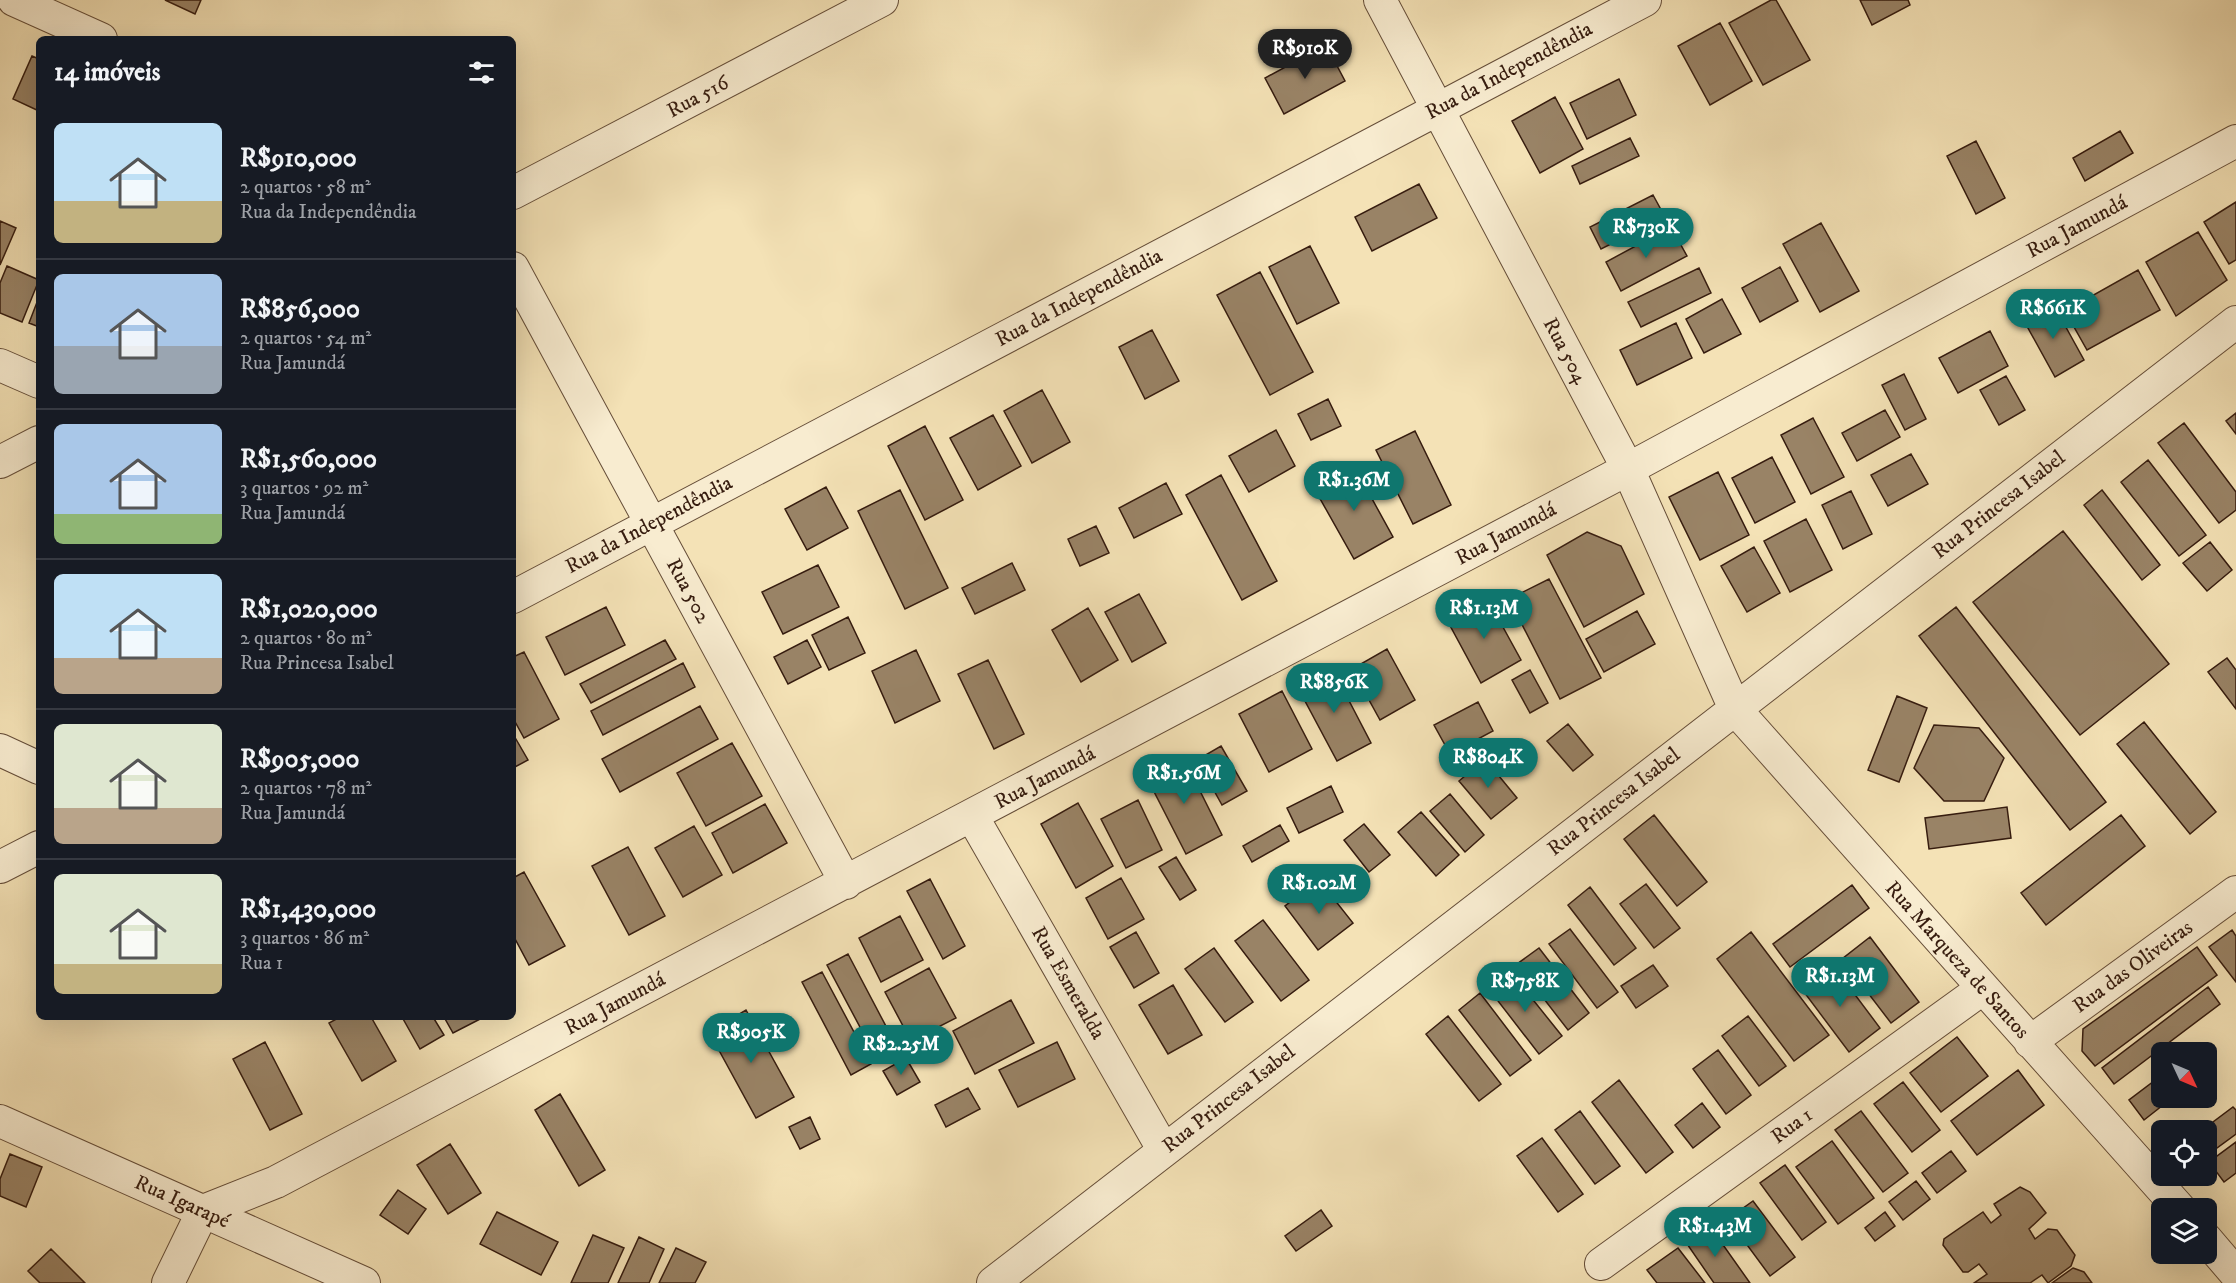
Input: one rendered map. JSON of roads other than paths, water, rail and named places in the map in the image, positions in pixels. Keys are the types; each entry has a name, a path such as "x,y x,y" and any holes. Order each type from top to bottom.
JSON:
{"street":[{"path":"14,0 94,36"},
{"name":"Rua 516","path":"516,191 879,0"},
{"name":"Rua 504","path":"1380,0 1628,470 1735,710"},
{"name":"Rua da Independêndia","path":"516,595 1645,0"},
{"name":"Rua Jamundá","path":"203,1211 276,1182 846,883 1628,470 2236,141"},
{"name":"Rua 502","path":"516,274 846,883"},
{"name":"Rua Princesa Isabel","path":"993,1283 1163,1149 2236,322"},
{"path":"0,365 36,381"},
{"path":"0,462 36,444"},
{"name":"Rua Marqueza de Santos","path":"1735,710 2170,1198"},
{"path":"0,750 36,767"},
{"name":"Rua Esmeralda","path":"972,816 1163,1149"},
{"path":"0,867 36,849"},
{"name":"Rua das Oliveiras","path":"2030,1042 2236,892"},
{"name":"Rua 1","path":"1601,1264 1982,988"},
{"name":"Rua Igarapé","path":"0,1121 364,1283"},
{"path":"168,1283 203,1211"},
{"path":"2217,1252 2236,1274"}]}
